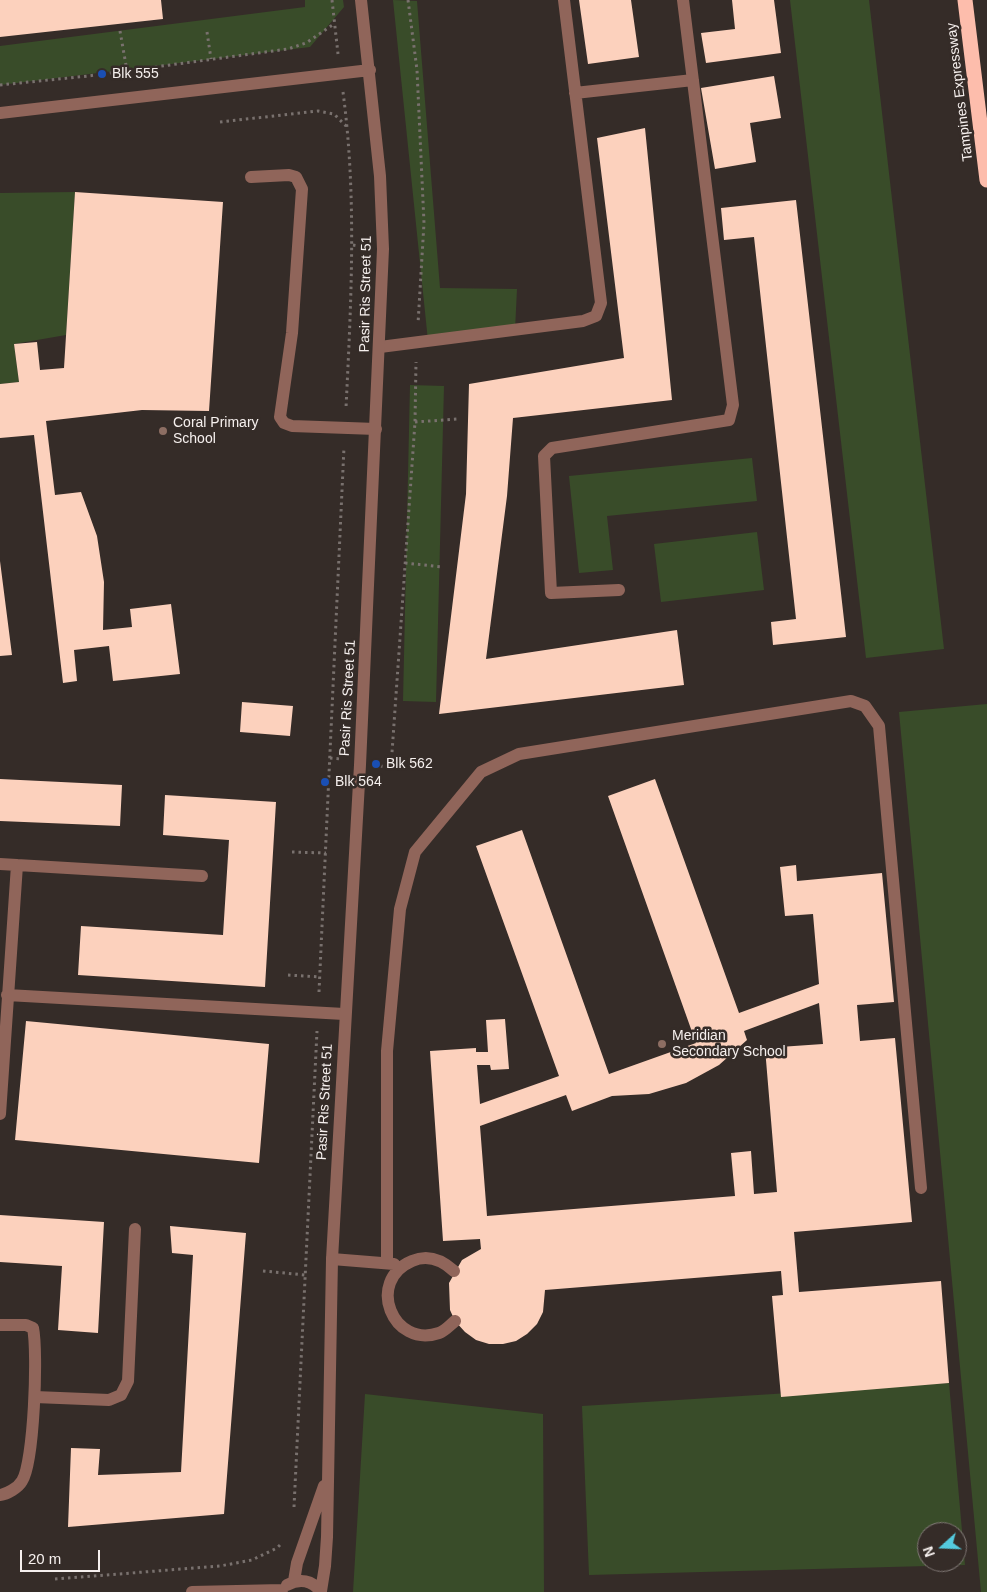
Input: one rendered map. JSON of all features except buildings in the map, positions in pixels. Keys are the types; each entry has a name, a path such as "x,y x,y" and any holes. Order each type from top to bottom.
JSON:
{"highway":[{"name":"Tampines Expressway","path":"965,0 987,180"}],"street":[{"name":"Pasir Ris Street 51","path":"321,1591 326,1566 332,1259 344,1014 360,765 383,249 380,176 361,0"},
{"path":"380,347 583,321 596,316 602,303 564,0"},
{"path":"619,590 551,593 544,456 552,448 729,420 733,406 683,0"},
{"path":"0,113 370,70"},
{"path":"575,93 693,80"},
{"path":"251,177 289,175 296,177 302,189 292,333 280,417 284,423 292,426 376,429"},
{"path":"386,1263 387,1051 400,909 415,852 480,772 519,754 851,701 865,706 879,726 921,1188"},
{"path":"0,864 202,876"},
{"path":"0,1114 17,865"},
{"path":"7,995 344,1014"},
{"path":"35,1397 110,1400 121,1395 128,1381 135,1230"},
{"path":"454,1271 438,1260 420,1258 403,1265 390,1279 387,1298 392,1316 404,1329 422,1335 431,1334 440,1332 455,1321"},
{"path":"332,1259 403,1265"},
{"path":"0,1325 26,1325 34,1328 36,1345 35,1397 27,1468 22,1482 6,1494 0,1495"},
{"name":"Pasir Ris Street 51","path":"321,1591 314,1584 304,1580 294,1581 297,1563 327,1478"},
{"path":"192,1592 282,1591 294,1581"}],"path":[{"path":"294,1512 353,245 347,126 332,0"},
{"path":"360,765 391,767 415,422 417,342 424,222 417,70 408,0"},
{"path":"0,85 127,71 288,49 306,43 334,24"},
{"path":"120,31 127,71"},
{"path":"207,32 211,59"},
{"path":"220,122 318,111 334,114 347,126"},
{"path":"415,422 458,419"},
{"path":"406,564 443,567"},
{"path":"292,852 326,853"},
{"path":"288,975 320,977"},
{"path":"263,1271 305,1274"},
{"path":"55,1579 220,1566 261,1556 277,1548 288,1535"}],"green space":[{"path":"305,0 343,0 344,7 310,47 0,85 0,46 305,7"},
{"path":"393,0 417,1 440,288 517,289 515,330 428,341"},
{"path":"790,0 869,0 944,649 866,658"},
{"path":"75,192 66,335 14,344 19,382 0,384 0,193"},
{"path":"410,385 444,386 436,702 403,701"},
{"path":"752,458 757,501 607,516 613,570 579,573 569,476"},
{"path":"757,532 764,590 661,602 654,544"},
{"path":"987,704 987,1592 981,1592 899,712"},
{"path":"949,1383 961,1522 917,1522 917,1566 589,1575 582,1406"},
{"path":"365,1394 543,1414 544,1592 353,1592"}],"place":[{"name":"Blk 555","path":"102,74"},
{"name":"Coral Primary School","path":"163,431"},
{"name":"Blk 562","path":"376,764"},
{"name":"Blk 564","path":"325,782"},
{"name":"Meridian Secondary School","path":"662,1044"}]}
